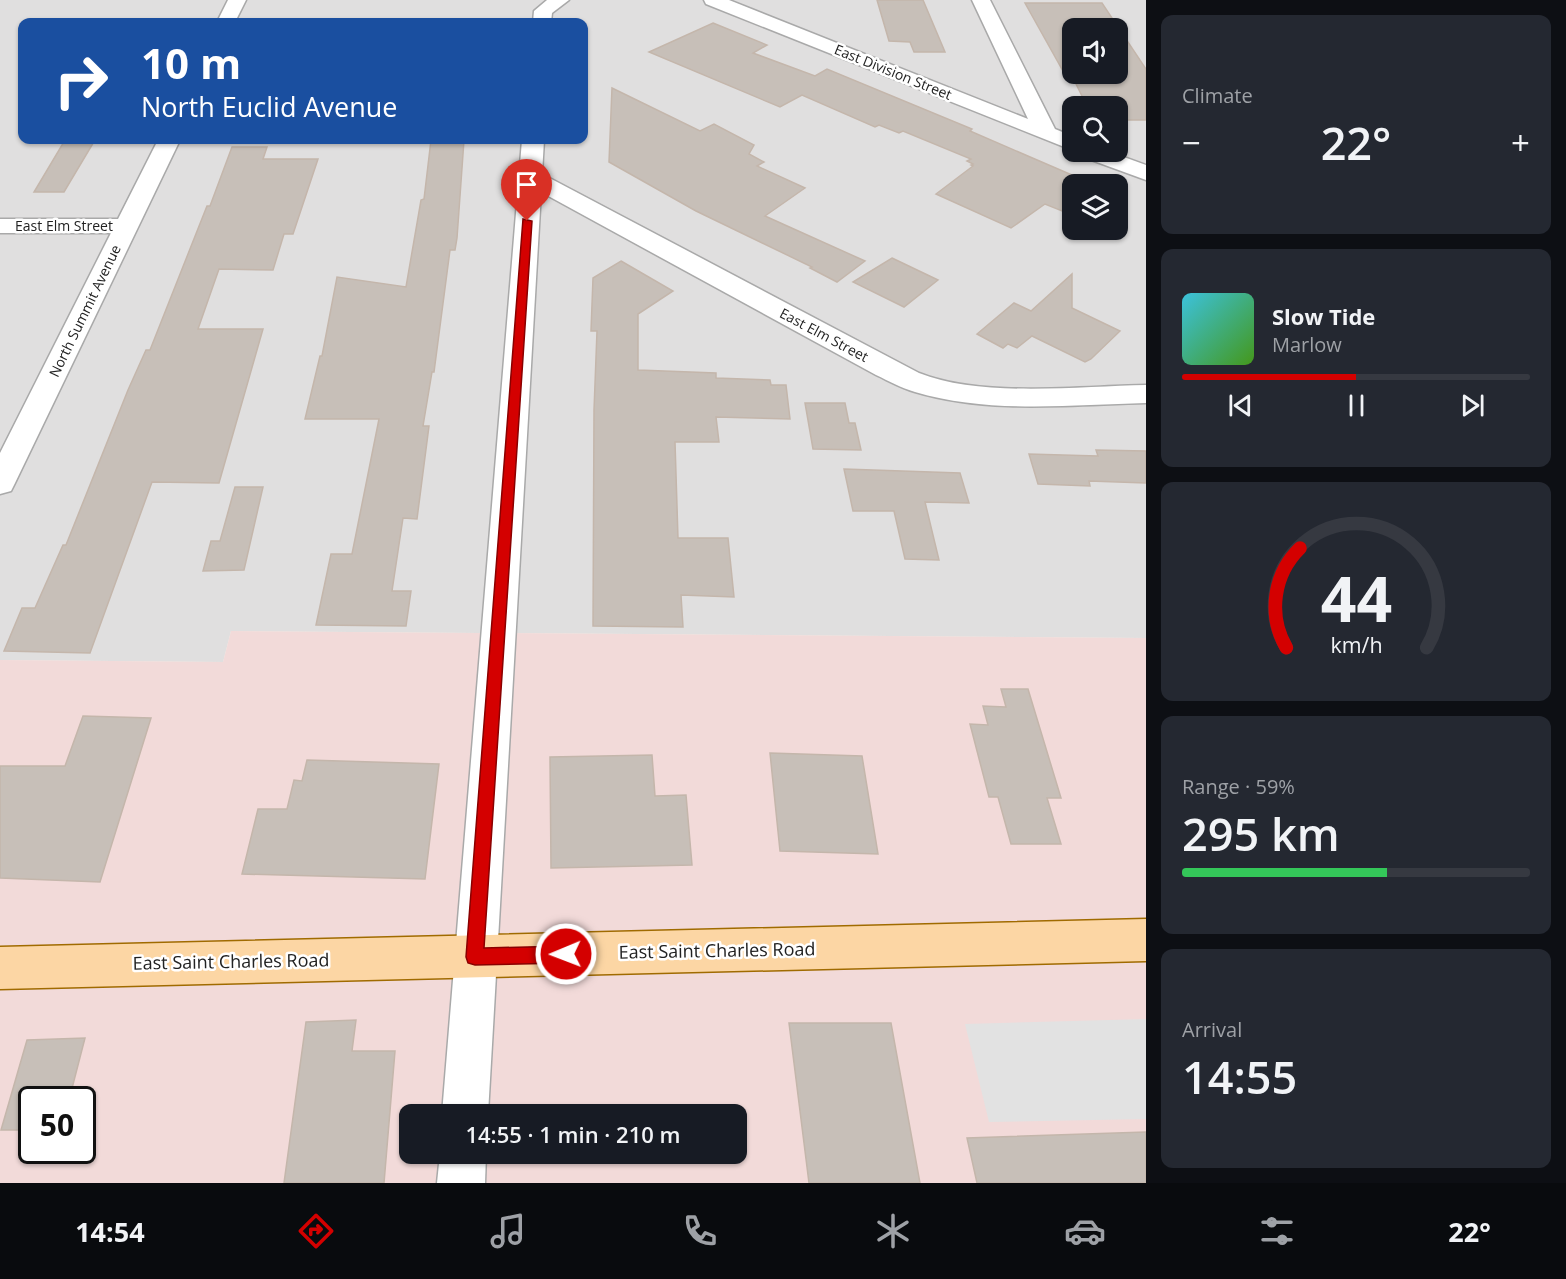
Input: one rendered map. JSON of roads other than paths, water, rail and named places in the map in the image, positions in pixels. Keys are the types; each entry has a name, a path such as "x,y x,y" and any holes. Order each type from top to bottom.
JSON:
{"main road":[{"name":"East Saint Charles Road","path":"0,968 1146,940"}],"street":[{"path":"228,18 237,0"},
{"path":"542,18 543,11 560,0"},
{"name":"East Division Street","path":"713,0 1062,140"},
{"path":"981,0 1046,134"},
{"name":"North Summit Avenue","path":"0,483 167,144"},
{"path":"466,1104 533,144"},
{"path":"1117,162 1146,173"},
{"name":"East Elm Street","path":"530,177 886,369 922,384 967,394 1007,396 1146,394"},
{"name":"East Elm Street","path":"0,226 128,226"},
{"path":"461,1183 462,1164"}]}
